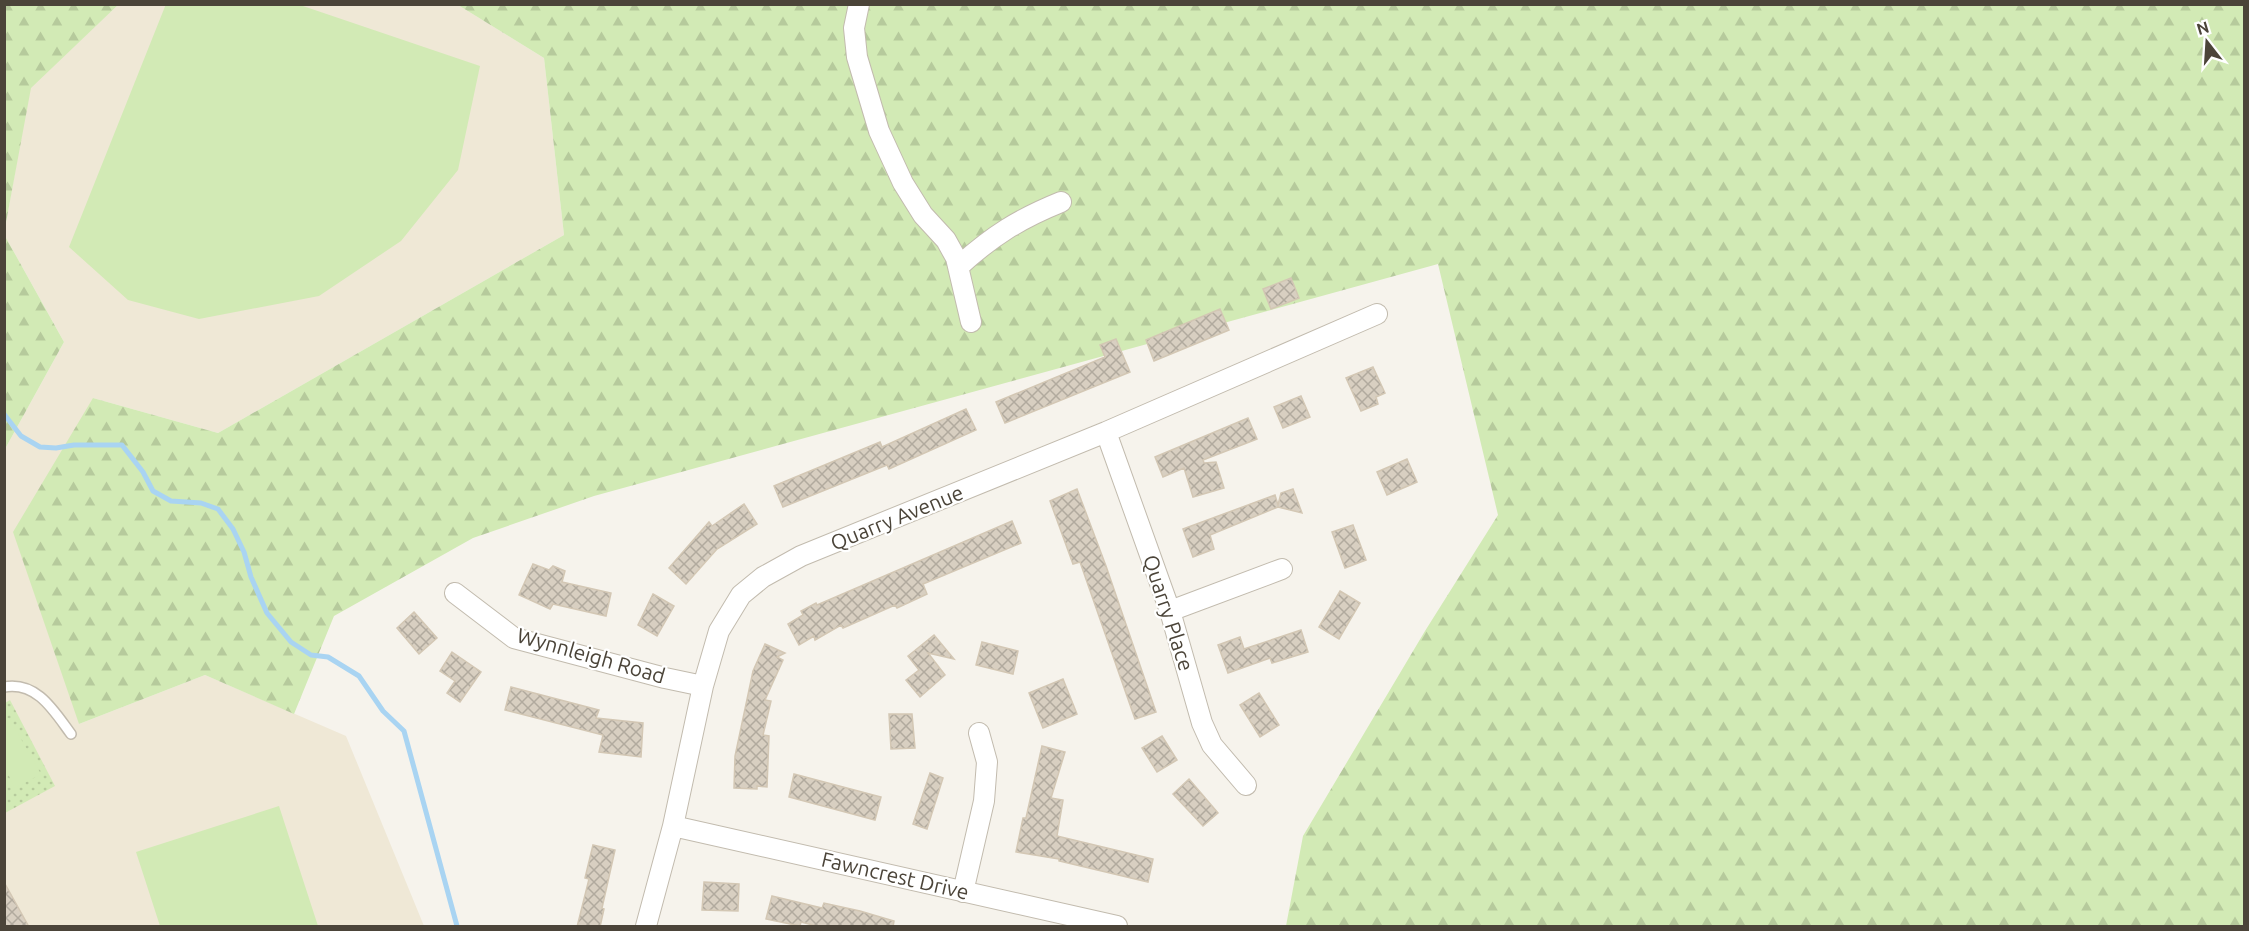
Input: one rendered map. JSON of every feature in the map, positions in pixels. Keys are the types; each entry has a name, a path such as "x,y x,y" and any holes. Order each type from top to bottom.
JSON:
{"street":[{"path":"859,4 854,28 857,57 879,131 903,183 922,215 946,240 958,267 971,322"},
{"path":"958,267 997,234 1034,213 1061,202"},
{"name":"Quarry Avenue","path":"646,927 673,826 703,686 719,631 741,595 770,572 801,556 1106,432 1377,315"},
{"name":"Quarry Place","path":"1106,432 1170,611 1202,723 1212,745 1246,785"},
{"path":"1170,611 1282,570"},
{"name":"Wynnleigh Road","path":"455,593 514,638 703,686"},
{"path":"963,892 984,801 987,762 979,733"},
{"name":"Fawncrest Drive","path":"673,826 1117,927"}],"lane":[{"path":"4,687 14,685 31,689 46,701 71,734"}],"shaded area":[{"path":"118,5 458,5 544,58 564,235 218,433 93,398 79,724 205,675 346,736 424,926 5,926 5,449 64,342 5,236 5,228 30,88"}],"green space":[{"path":"5,4 118,5 31,88 5,228"},
{"path":"166,4 300,5 480,66 458,170 401,241 319,296 199,319 128,300 69,247"},
{"path":"2244,4 2244,926 1286,926 1303,836 1425,631 1498,515 1438,264 594,496 473,538 334,616 294,714 205,675 79,724 13,532 93,398 218,433 564,235 544,58 458,5"},
{"path":"5,236 64,342 4,449"},
{"path":"10,700 55,786 5,813 5,703"},
{"path":"9,718 41,774 15,788 5,768 5,721"},
{"path":"279,806 318,926 160,926 136,852"}],"building":[{"path":"1291,278 1299,298 1271,309 1263,289"},
{"path":"1220,309 1229,330 1154,361 1146,340"},
{"path":"1116,339 1130,372 1005,423 996,402 1105,357 1100,345"},
{"path":"1373,367 1385,393 1376,397 1378,404 1361,411 1346,378"},
{"path":"1301,396 1310,417 1283,428 1274,407"},
{"path":"966,409 976,430 889,469 887,465 783,507 774,486 880,442 882,447"},
{"path":"1248,418 1257,439 1203,460 1204,463 1216,462 1224,488 1193,497 1184,468 1163,477 1155,457"},
{"path":"1407,459 1417,482 1387,495 1377,472"},
{"path":"1077,489 1156,712 1135,719 1080,562 1073,564 1050,501"},
{"path":"1293,489 1302,513 1278,507 1210,535 1214,549 1193,557 1183,529 1275,495 1278,505 1281,493"},
{"path":"744,504 757,524 717,549 686,584 669,568 709,522 712,526"},
{"path":"1012,521 1021,543 923,584 927,594 897,608 895,605 843,628 841,625 815,640 814,636 799,645 788,624 803,615 801,611 816,603 817,605"},
{"path":"1353,525 1366,560 1345,568 1332,532"},
{"path":"533,564 549,570 553,566 565,571 562,582 611,593 606,616 553,604 550,609 519,595"},
{"path":"1340,591 1360,603 1339,639 1319,627"},
{"path":"653,594 674,606 657,636 638,625"},
{"path":"414,612 437,638 419,654 397,628"},
{"path":"1301,630 1308,652 1272,663 1270,658 1228,673 1218,645 1240,637 1244,649"},
{"path":"934,635 954,659 928,653 945,675 920,697 906,680 919,670 908,656"},
{"path":"982,642 1018,651 1013,674 976,665"},
{"path":"765,644 785,653 777,657 783,660 765,700 771,701 763,735 769,736 767,787 734,788 735,756 753,671"},
{"path":"452,652 481,672 460,702 447,693 455,681 440,671"},
{"path":"1063,679 1077,714 1043,728 1029,693"},
{"path":"511,687 599,710 596,718 643,723 641,757 599,752 603,735 505,710"},
{"path":"1259,693 1279,725 1260,737 1240,705"},
{"path":"889,714 912,714 915,748 891,749"},
{"path":"1162,736 1177,760 1157,772 1142,748"},
{"path":"1042,746 1065,752 1051,798 1063,800 1057,836 1153,859 1148,882 1059,861 1059,859 1016,852"},
{"path":"930,773 943,778 927,829 913,824"},
{"path":"794,774 881,797 875,820 789,797"},
{"path":"1189,779 1218,813 1203,826 1173,794"},
{"path":"593,845 615,850 602,908 604,909 600,927 577,927 589,879 585,878"},
{"path":"4,882 29,927 4,927"},
{"path":"704,882 739,884 738,911 702,910"},
{"path":"772,896 822,908 824,903 860,911 894,921 893,927 820,927 801,922 800,926 766,919"}],"waterway":[{"path":"4,414 21,436 40,447 122,445 143,472 153,491 171,501 201,503 218,509 233,529 244,552 251,577 267,613 291,642 311,655 328,657 359,676 383,711 404,731 457,926"}]}
